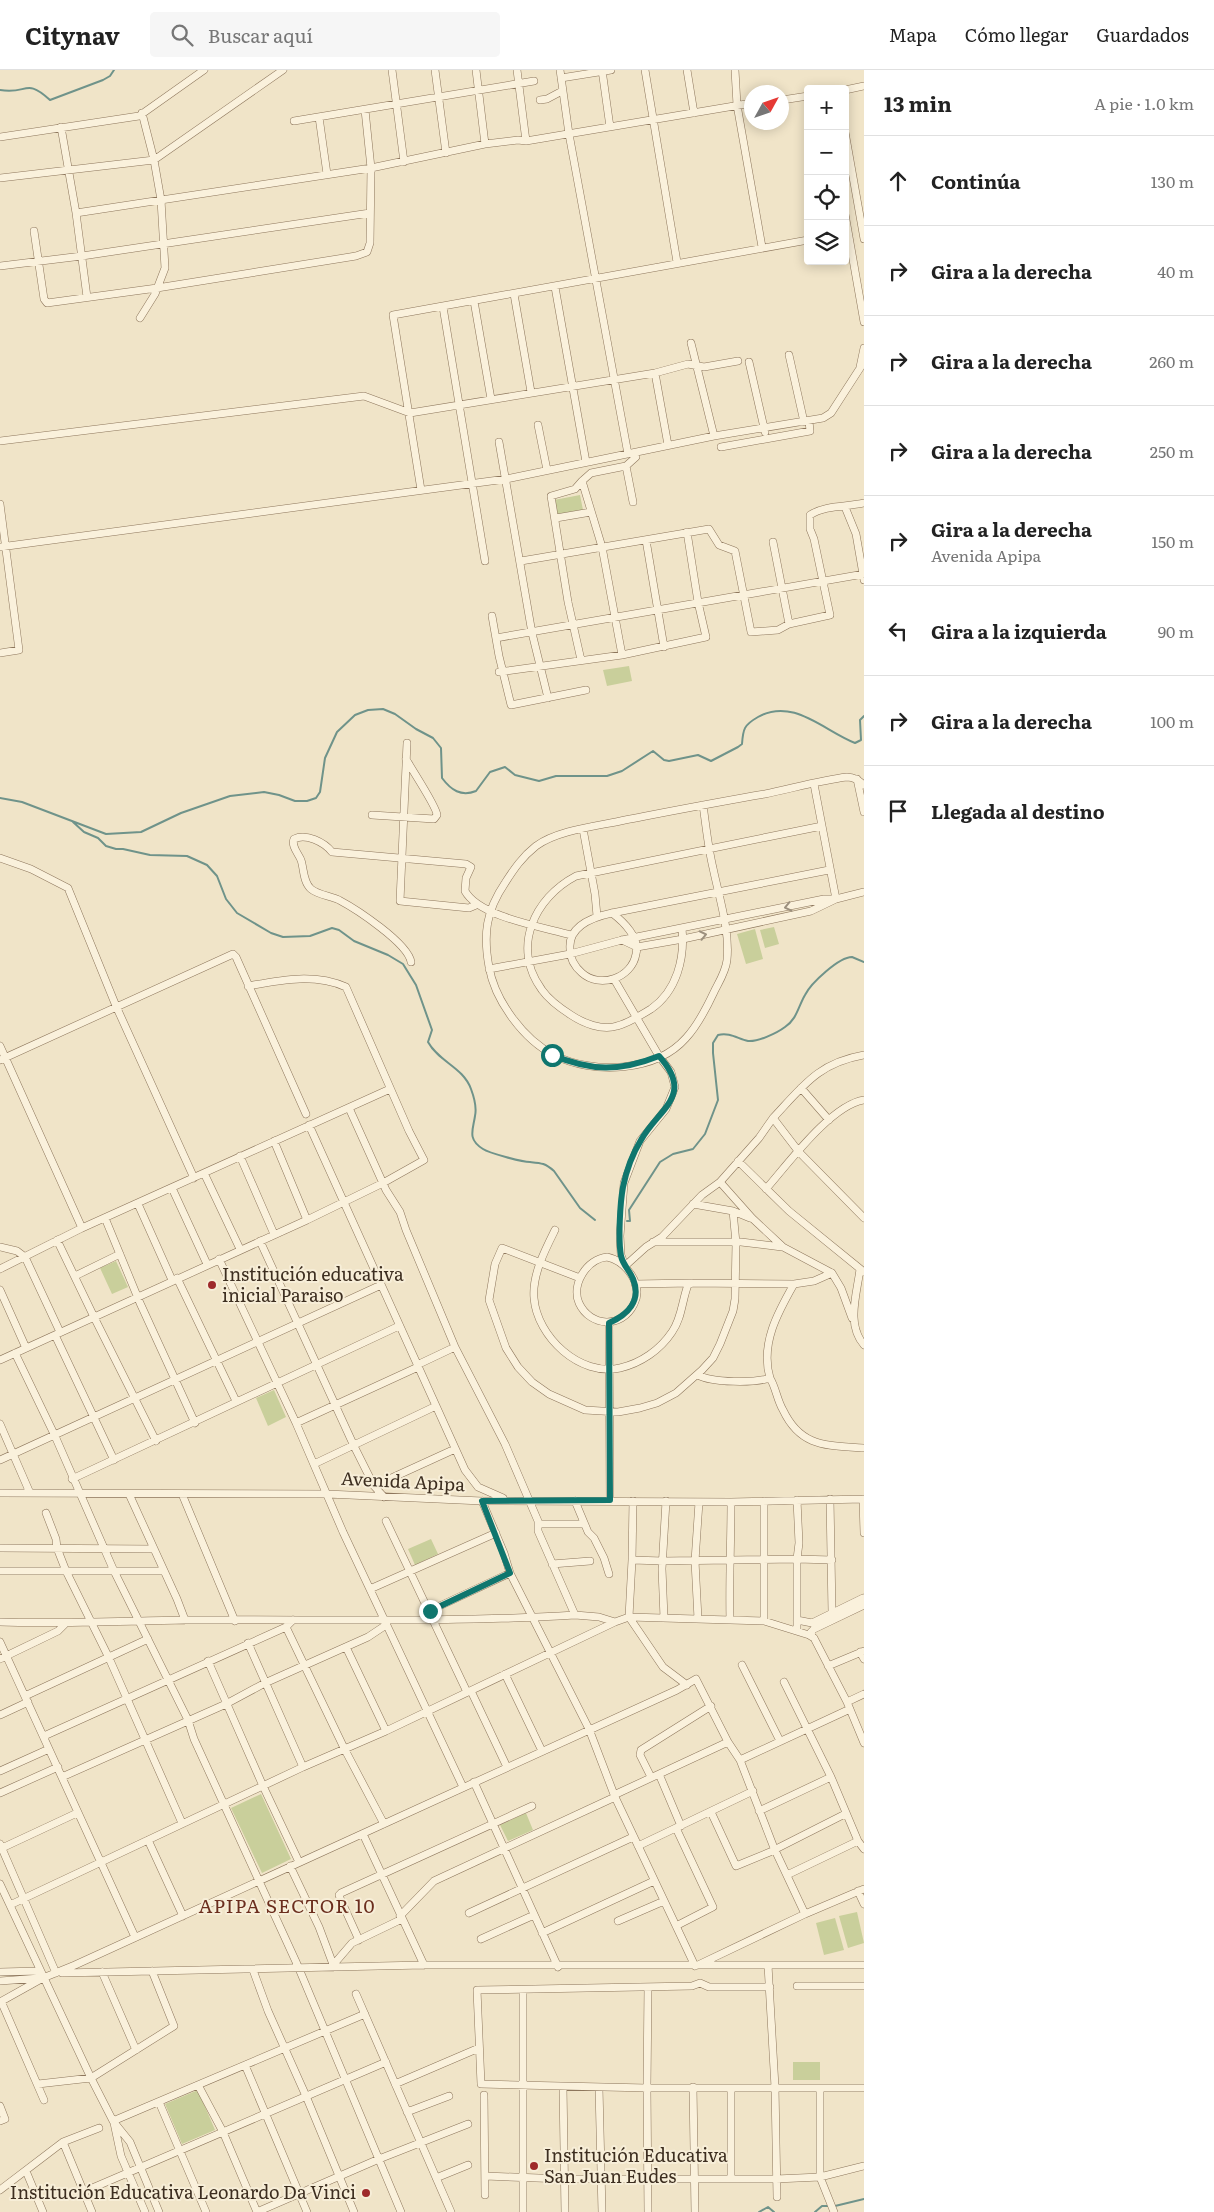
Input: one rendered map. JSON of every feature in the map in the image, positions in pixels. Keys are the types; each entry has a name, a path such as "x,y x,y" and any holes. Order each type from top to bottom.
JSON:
{"street":[{"path":"0,137 139,116 204,70"},
{"path":"0,178 154,160 283,70"},
{"path":"392,70 404,162"},
{"path":"435,70 446,153"},
{"path":"476,70 485,144"},
{"path":"518,70 526,141"},
{"path":"560,70 569,134 595,278 632,453 636,457 626,466 591,473 582,480 576,489 551,496 573,625 581,660"},
{"path":"561,78 611,70"},
{"path":"645,70 677,262"},
{"path":"687,70 694,112"},
{"path":"735,70 737,105 762,247"},
{"path":"602,71 610,127"},
{"path":"294,120 396,105 478,89 534,81"},
{"path":"849,89 864,86"},
{"path":"540,100 548,99 562,91"},
{"path":"789,99 804,97"},
{"path":"76,213 371,168 485,144 518,140 526,141 744,104"},
{"path":"34,231 44,299 48,303 157,288 356,256 367,252 370,243 371,168 365,110"},
{"path":"140,318 157,288 165,268 161,200 154,160 142,114"},
{"path":"319,117 327,174"},
{"path":"61,127 76,213 87,297"},
{"path":"849,154 864,239"},
{"path":"0,266 82,256 370,213"},
{"path":"849,233 863,230"},
{"path":"421,490 393,315 555,287 677,262 804,241"},
{"path":"849,243 864,322"},
{"path":"555,287 586,462"},
{"path":"514,294 531,392"},
{"path":"474,301 491,399"},
{"path":"443,306 485,561"},
{"path":"691,343 714,436"},
{"path":"3,546 506,478 714,436 823,418 831,413 862,365 864,348"},
{"path":"721,447 810,431 788,355"},
{"path":"0,441 364,396 410,413 654,373 688,364 704,367 738,360"},
{"path":"749,362 766,438"},
{"path":"654,373 668,445"},
{"path":"538,425 547,470"},
{"path":"499,442 532,633 548,698"},
{"path":"626,466 633,502"},
{"path":"582,480 602,547 622,655"},
{"path":"521,561 709,529 719,545 735,551 751,632 778,630 789,624 830,615 814,539 810,529 810,515 832,507 845,507 864,503"},
{"path":"0,504 3,546 19,650 0,653"},
{"path":"496,638 698,602 864,576 856,534 845,507"},
{"path":"556,518 591,512"},
{"path":"502,672 622,655 706,637 698,602 687,532"},
{"path":"646,540 664,647"},
{"path":"773,542 789,624"},
{"path":"492,616 502,672 511,705 586,690"},
{"path":"407,743 402,817 400,901 469,908 476,905"},
{"path":"372,815 434,819 437,814 430,797 421,786 406,759"},
{"path":"702,805 725,930 727,962 711,998 695,1027 685,1040 659,1056 642,1062 604,1069 585,1067 552,1055 532,1040 512,1015 493,984 489,969 485,938 494,897 523,858 544,842 583,829 702,805 846,778 857,779 864,784"},
{"path":"857,779 864,812"},
{"path":"814,784 836,899"},
{"path":"682,928 683,940 680,966 670,989 658,1004 636,1018 616,1027 595,1026 585,1023 553,1002 542,991 529,962 527,936 531,924 554,890 576,876 822,826"},
{"path":"583,829 597,916"},
{"path":"411,962 407,952 362,914 338,900 311,889 306,881 303,866 293,842 298,837 304,836 326,845 332,852 460,863 471,867 466,878 465,892 476,905 490,912 571,935"},
{"path":"0,858 31,869 68,888 116,1006 194,1178"},
{"path":"612,913 625,925 634,938 636,947 634,961 630,969 614,979 587,977 578,969 570,954 571,935 583,924 597,916 612,913 829,870"},
{"path":"622,940 636,947 683,940 810,910 836,899 864,892"},
{"path":"489,969 570,954 622,940 723,919 824,899 836,899"},
{"path":"3,1059 233,954 306,1114"},
{"path":"0,1360 307,1220 383,1183 424,1160 390,1089 346,987 334,982 292,978 248,986"},
{"path":"614,979 659,1056 671,1072 675,1087 666,1108 640,1141 624,1183 620,1236 621,1255 635,1284 634,1305 626,1313 609,1323 592,1320 582,1309 577,1295 580,1278 590,1264 600,1258 612,1258 625,1266"},
{"path":"0,1046 3,1059 82,1228"},
{"path":"625,1266 653,1242 662,1237 702,1195 720,1182 759,1138 773,1118 817,1072 844,1059 864,1055"},
{"path":"801,1088 829,1120"},
{"path":"0,1269 82,1228 390,1089"},
{"path":"766,1189 829,1120 849,1104 864,1100"},
{"path":"349,1108 389,1197 395,1202 400,1212 455,1348 505,1444 538,1524 538,1530 552,1564 576,1615"},
{"path":"773,1118 799,1152 864,1218"},
{"path":"309,1126 465,1470 478,1487 509,1501"},
{"path":"274,1141 307,1220"},
{"path":"240,1156 274,1234"},
{"path":"738,1161 788,1211 862,1270 854,1323"},
{"path":"204,1173 240,1249"},
{"path":"720,1182 752,1218 783,1247 832,1273 841,1288 857,1334 864,1345"},
{"path":"172,1188 207,1264"},
{"path":"138,1204 236,1401"},
{"path":"693,1204 733,1211 752,1218"},
{"path":"580,1278 502,1248 495,1264 489,1300 506,1348 518,1367 532,1382 549,1394 585,1410 618,1412 658,1403 676,1393 698,1375 713,1358 730,1322 735,1299 736,1243 733,1211"},
{"path":"105,1218 195,1423"},
{"path":"555,1230 540,1264 534,1290 536,1311 547,1334 565,1353 588,1365 619,1368 640,1360 665,1341 678,1321 688,1285 692,1283"},
{"path":"57,1240 156,1441"},
{"path":"260,1241 354,1446 374,1486 384,1497"},
{"path":"653,1242 736,1243 783,1247"},
{"path":"0,1247 17,1252 25,1257 114,1460"},
{"path":"74,1276 120,1254"},
{"path":"219,1259 257,1342 278,1382 370,1589 462,1787"},
{"path":"635,1284 734,1282 794,1284 814,1282 832,1273"},
{"path":"794,1284 770,1332 767,1352 770,1378 783,1411 798,1433 818,1444 864,1448"},
{"path":"0,1460 381,1285"},
{"path":"0,1290 26,1348"},
{"path":"609,1323 610,1500"},
{"path":"72,1479 399,1326"},
{"path":"296,1423 455,1348"},
{"path":"14,1353 55,1436 72,1479 81,1493 114,1571 188,1720 194,1739 299,1969 401,2212"},
{"path":"698,1375 730,1380 770,1378"},
{"path":"314,1464 436,1406"},
{"path":"0,1424 30,1492"},
{"path":"374,1486 455,1449"},
{"name":"Avenida Apipa","path":"0,1493 327,1494 482,1501 610,1500 731,1502 863,1499"},
{"path":"129,1494 185,1620"},
{"path":"182,1494 235,1621"},
{"path":"830,1499 832,1612"},
{"path":"863,1499 864,1533"},
{"path":"797,1500 799,1544 797,1559 797,1630"},
{"path":"482,1501 510,1573 589,1730 614,1796 695,1966"},
{"path":"575,1501 584,1524 604,1558 609,1574"},
{"path":"633,1501 629,1617 663,1667 687,1685"},
{"path":"664,1618 663,1561 666,1501"},
{"path":"764,1501 764,1621"},
{"path":"698,1619 695,1560 699,1502"},
{"path":"730,1620 731,1502"},
{"path":"46,1513 66,1571 108,1658 182,1823"},
{"path":"386,1521 433,1620 507,1767"},
{"path":"538,1524 584,1524"},
{"path":"370,1589 496,1533"},
{"path":"0,1548 154,1549"},
{"path":"632,1560 832,1560"},
{"path":"552,1564 590,1561"},
{"path":"0,1571 164,1572"},
{"path":"430,1611 510,1573"},
{"path":"797,1620 812,1622 832,1612 864,1601"},
{"path":"812,1636 814,1629 864,1601"},
{"path":"0,1622 65,1624 185,1620 293,1620 385,1622 576,1615 599,1617 616,1622"},
{"path":"10,1905 182,1823 344,1748 386,1731 629,1617 764,1621 812,1636 848,1705 864,1743"},
{"path":"44,1736 286,1627 293,1620"},
{"path":"62,1777 226,1704 265,1683 346,1647 385,1622"},
{"path":"3,1658 58,1631 65,1624"},
{"path":"286,1627 344,1748 384,1824"},
{"path":"0,1715 26,1699 148,1639"},
{"path":"0,1642 3,1658 44,1736 135,1937"},
{"path":"248,1643 303,1767"},
{"path":"346,1647 386,1731"},
{"path":"828,1666 863,1654"},
{"path":"208,1661 263,1786 300,1862"},
{"path":"742,1665 780,1741"},
{"path":"505,1674 542,1751"},
{"path":"56,1973 363,1834 687,1685 696,1679 728,1742 740,1760 774,1848 805,1914"},
{"path":"784,1682 831,1777 845,1814 864,1849"},
{"path":"740,1760 806,1728 864,1694"},
{"path":"651,1777 640,1755 641,1750 711,1706"},
{"path":"334,1965 352,1943 401,1918 434,1881 728,1742"},
{"path":"0,1771 49,1748"},
{"path":"0,1793 58,1767"},
{"path":"659,1774 678,1827 713,1907 676,1926"},
{"path":"759,1810 831,1777"},
{"path":"474,1782 558,1967"},
{"path":"638,1846 753,1791"},
{"path":"359,1940 339,1895 532,1806"},
{"path":"711,1812 736,1866 845,1814"},
{"path":"56,1973 1,1846 78,1813"},
{"path":"363,1834 424,1965"},
{"path":"469,1913 633,1837"},
{"path":"148,1840 184,1916"},
{"path":"786,1875 858,1841"},
{"path":"290,1866 319,1927 334,1965"},
{"path":"542,1933 654,1881"},
{"path":"0,1884 41,1975 91,2078 114,2121 130,2142 159,2212"},
{"path":"695,1966 861,1890 864,1904"},
{"path":"618,1921 664,1901"},
{"path":"481,1939 534,1915"},
{"path":"0,1982 56,1973 299,1969 334,1965 558,1967 864,1965"},
{"path":"768,1965 775,2087 777,2197"},
{"path":"253,1970 268,2011 286,2048 354,2212"},
{"path":"38,2084 91,2078 174,2026 152,1971"},
{"path":"0,1972 41,1975"},
{"path":"102,1972 136,2050"},
{"path":"41,1975 0,2001 44,2100"},
{"path":"770,1987 709,1987 700,1983 692,1986 477,1990 481,2084 600,2088 864,2088"},
{"path":"797,1986 864,1986"},
{"path":"648,1987 648,2212"},
{"path":"523,1990 523,2212"},
{"path":"356,1994 451,2212"},
{"path":"114,2121 365,2014"},
{"path":"395,2084 479,2048"},
{"path":"83,2192 386,2062"},
{"path":"245,2065 307,2212"},
{"path":"198,2085 223,2132 257,2212 379,2159 468,2124"},
{"path":"564,2087 565,2212"},
{"path":"693,2087 695,2212"},
{"path":"600,2088 602,2212"},
{"path":"731,2088 731,2178"},
{"path":"820,2088 820,2177 834,2212"},
{"path":"407,2112 449,2096"},
{"path":"484,2096 484,2195"},
{"path":"159,2102 206,2212"},
{"path":"0,2106 5,2119 0,2121"},
{"path":"114,2121 121,2156 145,2212"},
{"path":"0,2190 63,2142 99,2128"},
{"path":"63,2142 92,2212"},
{"path":"436,2178 468,2165"},
{"path":"485,2176 564,2179 776,2179 820,2177 864,2166"},
{"path":"26,2171 43,2212"}],"green space":[{"path":"580,495 583,510 557,516 554,500"},
{"path":"629,666 632,681 607,686 603,670"},
{"path":"774,927 779,944 765,948 760,930"},
{"path":"755,929 763,959 746,964 737,934"},
{"path":"116,1261 128,1287 112,1294 100,1268"},
{"path":"274,1390 286,1417 268,1426 256,1398"},
{"path":"431,1539 438,1554 415,1565 408,1549"},
{"path":"261,1794 291,1859 262,1873 231,1808"},
{"path":"526,1813 533,1830 508,1841 500,1825"},
{"path":"857,1912 864,1943 848,1948 839,1916"},
{"path":"835,1918 844,1950 824,1955 816,1923"},
{"path":"793,2062 820,2062 820,2080 793,2080"},
{"path":"198,2090 215,2130 182,2144 165,2104"}],"waterway":[{"path":"0,90 9,91 31,88 36,89 50,100 103,80 110,76 114,70"},
{"path":"0,798 22,802 106,834 141,832 181,813 230,796 264,792 295,801 307,801 316,798 320,792 325,758 337,732 355,715 368,710 383,709 395,714 433,738 441,748 442,778 449,786 461,793 476,791 490,772 505,767 515,775 539,781 556,776 607,776 622,771 653,751 664,760 669,761 698,755 711,761 742,744 747,725 758,717 771,712 784,711 796,713 855,743 861,740 860,720 864,716"},
{"path":"73,822 84,832 98,838 106,846 150,855 187,856 207,865 217,876 226,899 237,913 271,933 283,937 310,936 332,928 339,930 354,941 388,955 403,964 416,985 432,1030 428,1042 438,1055 462,1075 471,1089 476,1113 472,1130 475,1142 483,1149 492,1153 548,1166 554,1171 580,1208 595,1220"},
{"path":"627,1221 630,1221 629,1210 660,1162 673,1154 693,1149 705,1134 718,1100 713,1053 713,1043 718,1035 730,1035 748,1041 762,1039 789,1024 808,990 833,966 846,958 852,957 864,962"},
{"path":"835,2206 864,2199"},
{"path":"815,2212 822,2206 830,2206"},
{"path":"759,2212 768,2207 774,2212"}],"place":[{"name":"Institución educativa inicial Paraiso","path":"212,1285"},
{"name":"Institución Educativa San Juan Eudes","path":"534,2166"},
{"name":"Institución Educativa Leonardo Da Vinci","path":"366,2193"}],"district":[{"name":"APIPA SECTOR 10","path":"287,1906"}],"route":[{"path":"430,1611 510,1573 504,1553 482,1501 610,1500 609,1323 622,1316 634,1305 636,1294 636,1286 621,1255 620,1236 623,1189 626,1176 640,1141 666,1108 674,1094 675,1087 673,1075 659,1056 619,1068 604,1069 585,1067 552,1055"}]}
